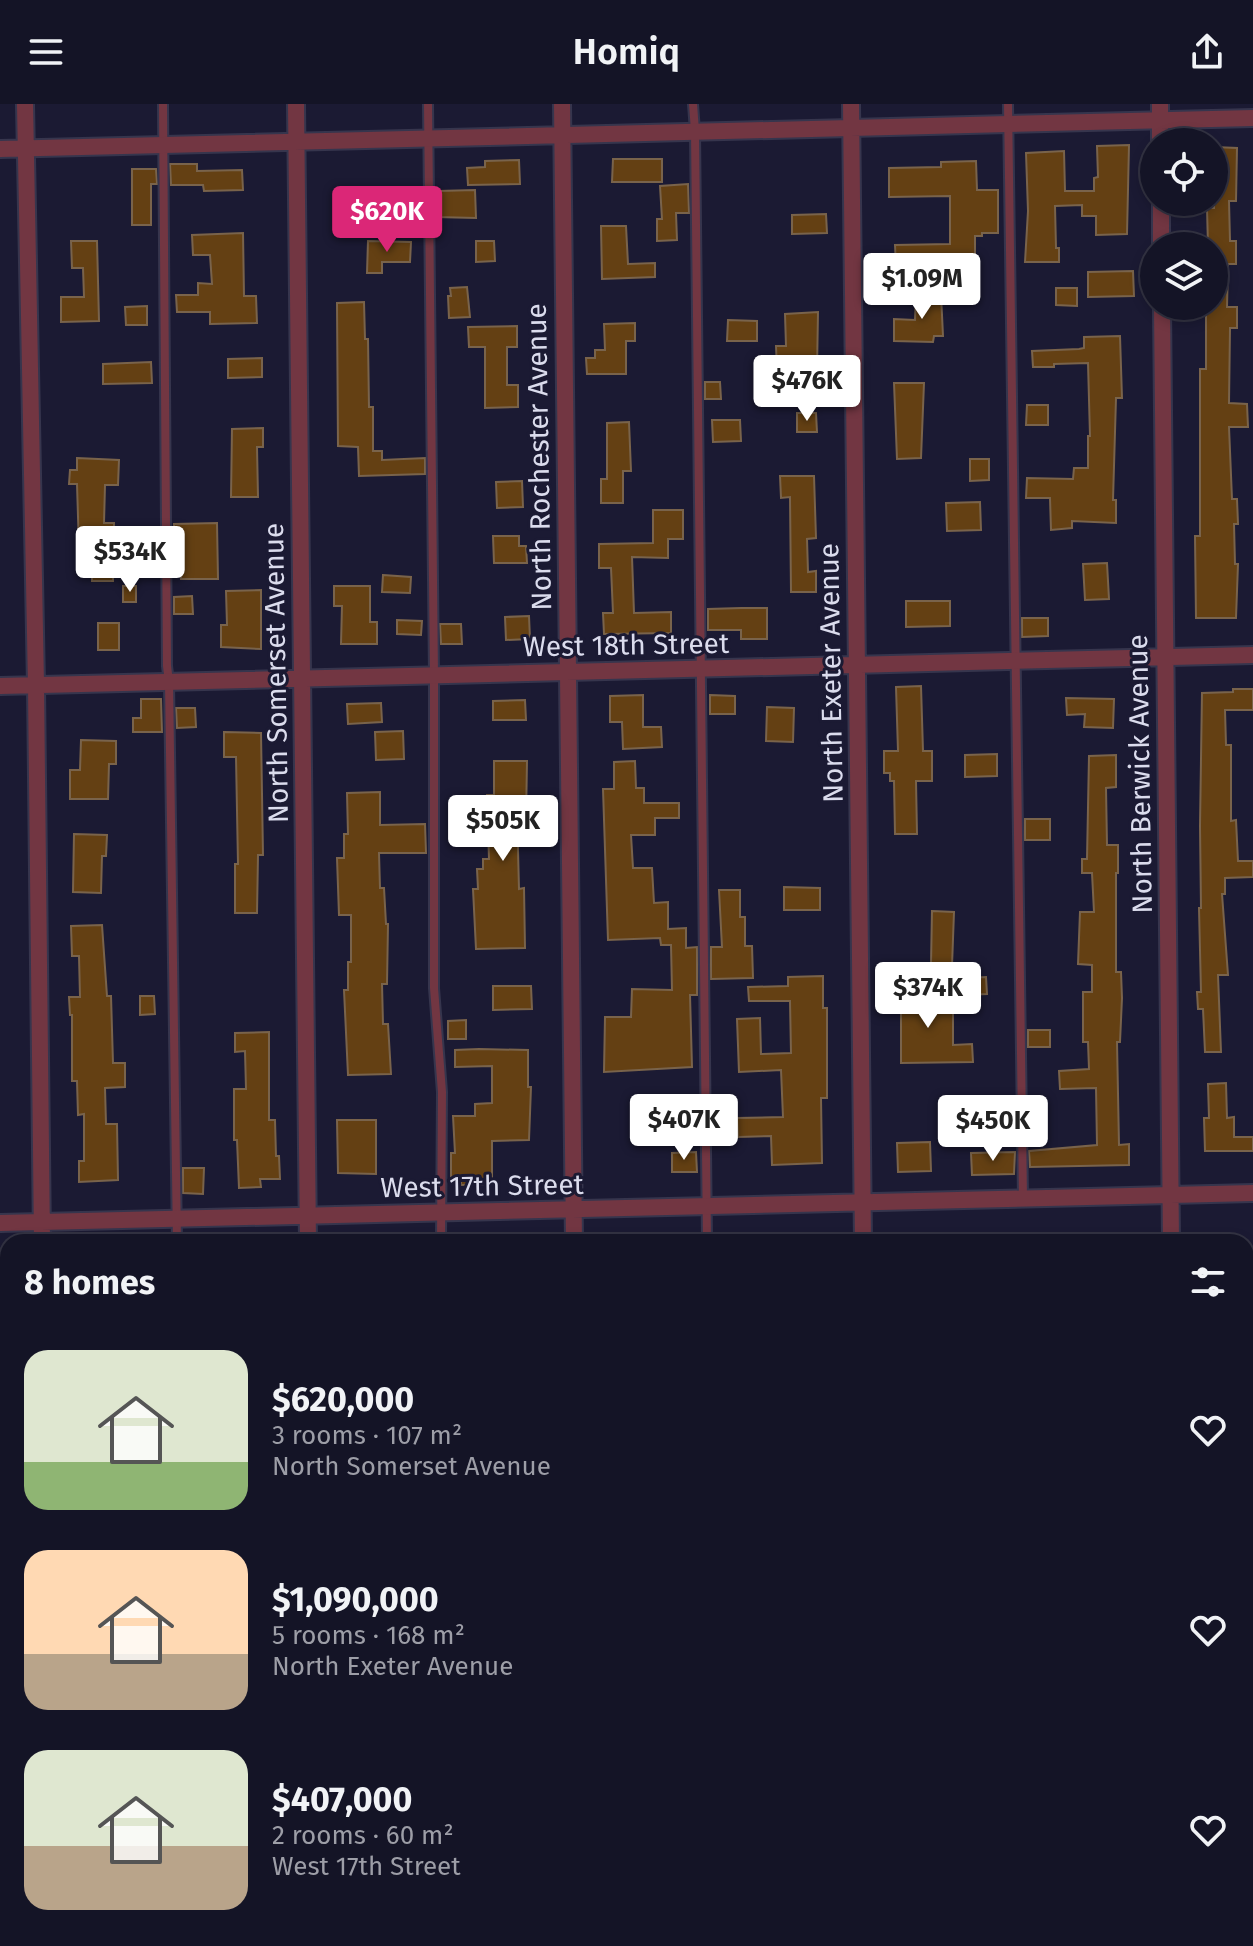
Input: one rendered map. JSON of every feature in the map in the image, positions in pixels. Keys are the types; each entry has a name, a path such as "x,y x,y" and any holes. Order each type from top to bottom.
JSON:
{"street":[{"path":"25,104 42,1234"},
{"name":"North Somerset Avenue","path":"296,104 308,1234"},
{"name":"North Rochester Avenue","path":"562,104 574,1234"},
{"name":"North Exeter Avenue","path":"851,104 863,1234"},
{"path":"0,149 1009,124 1160,112 1253,118"},
{"name":"North Berwick Avenue","path":"1162,320 1171,1234"},
{"name":"West 18th Street","path":"0,686 1253,655"},
{"name":"West 17th Street","path":"0,1223 1253,1193"}],"lane":[{"path":"163,104 167,666 177,1234"},
{"path":"428,104 434,988 441,1050 441,1234"},
{"path":"693,104 707,1234"},
{"path":"1008,104 1023,1199"}],"building":[{"path":"1129,145 1127,234 1096,235 1096,216 1082,216 1082,205 1055,206 1059,262 1025,262 1028,211 1026,153 1064,151 1065,191 1094,191 1094,178 1098,177 1097,146"},
{"path":"1228,148 1237,148 1236,201 1229,201 1230,241 1236,241 1236,264 1228,264 1228,232 1208,232 1207,216 1228,216"},
{"path":"613,159 662,159 662,182 612,182"},
{"path":"519,160 520,184 468,185 467,168 485,167 485,161"},
{"path":"976,161 977,190 998,190 998,233 975,236 975,262 930,263 930,267 896,268 895,245 950,244 950,196 889,197 889,168 941,167 941,162"},
{"path":"170,164 197,164 197,171 242,170 243,190 204,191 203,185 171,185"},
{"path":"132,169 156,169 157,184 151,184 151,225 132,225"},
{"path":"688,184 689,213 676,213 677,240 657,241 657,219 662,219 660,186"},
{"path":"373,190 387,191 387,200 412,201 412,215 373,214"},
{"path":"475,190 476,218 436,217 438,191"},
{"path":"826,214 827,233 792,234 792,215"},
{"path":"601,226 626,226 628,264 655,263 655,277 602,279"},
{"path":"243,233 244,296 256,296 257,323 210,324 210,312 177,312 176,295 198,295 198,283 212,284 210,255 193,255 192,235"},
{"path":"71,241 97,241 99,321 61,322 61,297 84,297 83,268 72,268"},
{"path":"368,241 411,242 410,262 382,262 382,273 367,273"},
{"path":"476,241 494,241 495,261 476,262"},
{"path":"1133,271 1134,296 1088,297 1088,272"},
{"path":"467,287 470,317 449,318 450,288"},
{"path":"1056,288 1077,288 1077,306 1056,305"},
{"path":"916,294 941,294 943,336 934,336 933,342 894,341 894,319 915,320"},
{"path":"364,302 369,407 373,407 373,451 382,451 382,460 425,458 425,474 359,476 358,447 338,446 337,303"},
{"path":"147,306 147,325 126,325 125,307"},
{"path":"1228,307 1237,307 1237,328 1230,328 1229,403 1247,404 1248,427 1229,427 1232,499 1237,499 1238,524 1234,524 1235,564 1238,564 1236,618 1196,618 1195,536 1200,536 1200,369 1206,369 1206,320 1228,320"},
{"path":"818,312 817,370 800,371 801,396 778,397 776,346 786,346 785,314"},
{"path":"728,320 757,321 757,341 727,341"},
{"path":"635,323 635,341 626,341 626,374 587,374 586,358 595,358 595,350 605,350 604,324"},
{"path":"517,326 517,347 507,347 507,385 518,385 518,407 485,408 485,347 469,347 468,327"},
{"path":"1120,336 1122,398 1116,398 1113,500 1116,500 1116,523 1072,521 1072,528 1051,530 1050,498 1026,498 1027,478 1073,479 1074,468 1088,468 1088,363 1033,367 1032,351 1079,349 1084,348 1084,337"},
{"path":"262,358 262,377 228,378 228,359"},
{"path":"151,362 152,383 103,384 103,364"},
{"path":"705,382 720,382 721,399 705,399"},
{"path":"894,383 924,383 921,458 897,459"},
{"path":"1027,405 1048,405 1048,425 1026,425"},
{"path":"797,413 816,413 817,432 797,432"},
{"path":"712,420 740,420 741,441 713,442"},
{"path":"629,422 631,471 623,471 623,503 601,503 601,479 607,479 607,423"},
{"path":"263,428 263,447 257,447 258,497 231,497 232,429"},
{"path":"77,458 119,460 118,485 105,485 104,523 114,523 113,581 92,581 92,549 79,549 77,484 69,484 70,470 77,470"},
{"path":"970,459 989,459 989,480 970,481"},
{"path":"780,476 814,476 816,538 807,539 808,572 816,571 816,592 791,592 790,497 781,498"},
{"path":"522,481 523,507 497,508 496,482"},
{"path":"980,502 981,530 947,531 946,503"},
{"path":"653,510 683,510 683,539 668,539 668,558 632,557 634,613 671,612 671,633 604,634 603,613 613,613 611,568 599,568 599,544 653,543"},
{"path":"217,523 218,579 181,579 181,559 175,559 174,524"},
{"path":"493,536 519,536 519,546 526,546 527,563 494,563"},
{"path":"1107,563 1109,599 1085,600 1083,564"},
{"path":"383,575 411,577 410,593 382,592"},
{"path":"123,586 136,586 136,602 123,602"},
{"path":"334,586 370,586 370,622 377,622 377,644 341,644 342,606 334,606"},
{"path":"261,590 261,649 221,647 221,625 227,625 226,591"},
{"path":"192,596 193,614 174,614 174,597"},
{"path":"906,601 950,601 950,626 906,627"},
{"path":"767,608 767,639 741,639 741,630 708,630 708,609"},
{"path":"529,616 530,639 506,640 505,617"},
{"path":"1022,618 1048,618 1048,636 1022,637"},
{"path":"397,620 422,621 421,635 397,634"},
{"path":"98,623 119,623 119,650 98,650"},
{"path":"440,624 461,624 462,644 441,644"},
{"path":"921,686 923,751 932,751 932,781 916,781 917,834 895,834 894,781 890,781 890,773 884,773 884,751 898,751 896,687"},
{"path":"1233,689 1253,689 1253,710 1225,710 1226,745 1231,745 1231,821 1236,820 1238,861 1253,861 1253,877 1225,878 1225,894 1222,894 1228,975 1218,975 1221,1052 1205,1052 1203,1009 1198,1009 1197,992 1201,992 1202,693 1233,692"},
{"path":"643,695 643,727 661,727 662,747 623,749 622,722 610,722 610,696"},
{"path":"710,695 735,696 735,714 710,714"},
{"path":"1066,698 1114,699 1113,728 1084,727 1085,714 1067,715"},
{"path":"141,699 161,699 162,732 133,732 133,718 141,718"},
{"path":"525,700 526,720 493,720 493,701"},
{"path":"381,703 382,722 348,724 347,704"},
{"path":"767,707 794,708 793,742 766,741"},
{"path":"176,708 195,708 196,727 177,728"},
{"path":"403,731 404,759 376,760 375,732"},
{"path":"224,732 261,733 263,855 258,855 257,913 235,913 235,864 238,864 236,757 224,757"},
{"path":"81,740 116,741 116,764 109,764 108,799 70,799 70,770 80,770"},
{"path":"997,754 997,776 965,777 965,755"},
{"path":"1116,755 1116,787 1106,788 1107,845 1118,845 1116,972 1121,972 1122,998 1120,1042 1117,1042 1119,1145 1129,1144 1129,1165 1030,1167 1029,1151 1097,1145 1096,1088 1060,1089 1059,1071 1089,1069 1088,1042 1083,1042 1083,992 1092,992 1092,965 1078,964 1080,912 1094,912 1092,873 1082,873 1082,859 1087,859 1089,756"},
{"path":"494,761 527,761 526,819 518,819 519,889 524,888 525,948 476,949 473,889 478,889 477,869 483,869 483,859 489,859 487,795 494,795"},
{"path":"635,761 636,788 644,788 644,803 679,803 679,818 655,818 655,835 631,835 633,868 652,868 654,903 668,902 668,929 686,928 686,948 697,947 697,995 690,995 692,1067 604,1072 605,1017 631,1017 632,989 672,990 671,945 661,945 660,938 608,940 603,789 614,789 614,762"},
{"path":"380,792 380,825 425,824 426,853 379,853 380,888 384,888 388,924 387,984 382,984 383,1024 388,1024 391,1074 348,1075 344,990 348,990 348,962 351,962 351,915 339,915 337,858 344,858 344,834 348,834 347,793"},
{"path":"1025,819 1050,819 1050,840 1025,840"},
{"path":"74,834 107,835 106,856 102,856 101,893 73,892"},
{"path":"784,887 820,888 820,910 784,910"},
{"path":"719,890 740,890 740,917 745,917 745,946 752,946 753,978 711,979 711,947 722,947"},
{"path":"932,911 954,912 952,966 931,965"},
{"path":"102,925 107,996 111,996 113,1063 125,1063 125,1087 105,1088 106,1124 117,1124 118,1180 79,1182 79,1161 84,1161 84,1114 78,1115 77,1081 72,1081 69,997 80,997 79,956 72,956 71,926"},
{"path":"823,976 823,1008 827,1008 827,1098 821,1098 822,1163 772,1165 771,1136 738,1137 737,1118 783,1117 781,1070 739,1072 737,1019 760,1018 761,1054 791,1053 790,1001 749,1001 748,987 788,986 788,977"},
{"path":"986,977 987,994 966,995 965,978"},
{"path":"901,979 923,979 923,1008 953,1009 953,1045 972,1044 973,1062 901,1063"},
{"path":"493,986 531,986 532,1009 493,1010"},
{"path":"140,996 154,996 155,1014 140,1015"},
{"path":"466,1020 466,1039 448,1039 448,1021"},
{"path":"1028,1030 1050,1030 1050,1047 1028,1047"},
{"path":"269,1032 269,1120 275,1120 280,1179 260,1179 261,1187 239,1188 237,1140 234,1140 234,1089 246,1089 245,1051 235,1052 235,1033"},
{"path":"455,1050 528,1050 528,1087 531,1087 529,1140 492,1141 492,1184 461,1185 461,1182 451,1182 451,1153 455,1153 453,1116 475,1116 475,1104 492,1103 492,1066 455,1067"},
{"path":"1226,1083 1227,1118 1234,1117 1234,1137 1253,1137 1253,1151 1205,1151 1204,1118 1209,1118 1208,1084"},
{"path":"337,1120 376,1120 376,1174 338,1173"},
{"path":"930,1142 931,1171 898,1172 897,1143"},
{"path":"696,1152 697,1172 672,1172 672,1153"},
{"path":"1015,1152 1014,1174 972,1175 971,1153"},
{"path":"183,1168 204,1168 203,1194 183,1193"}]}
